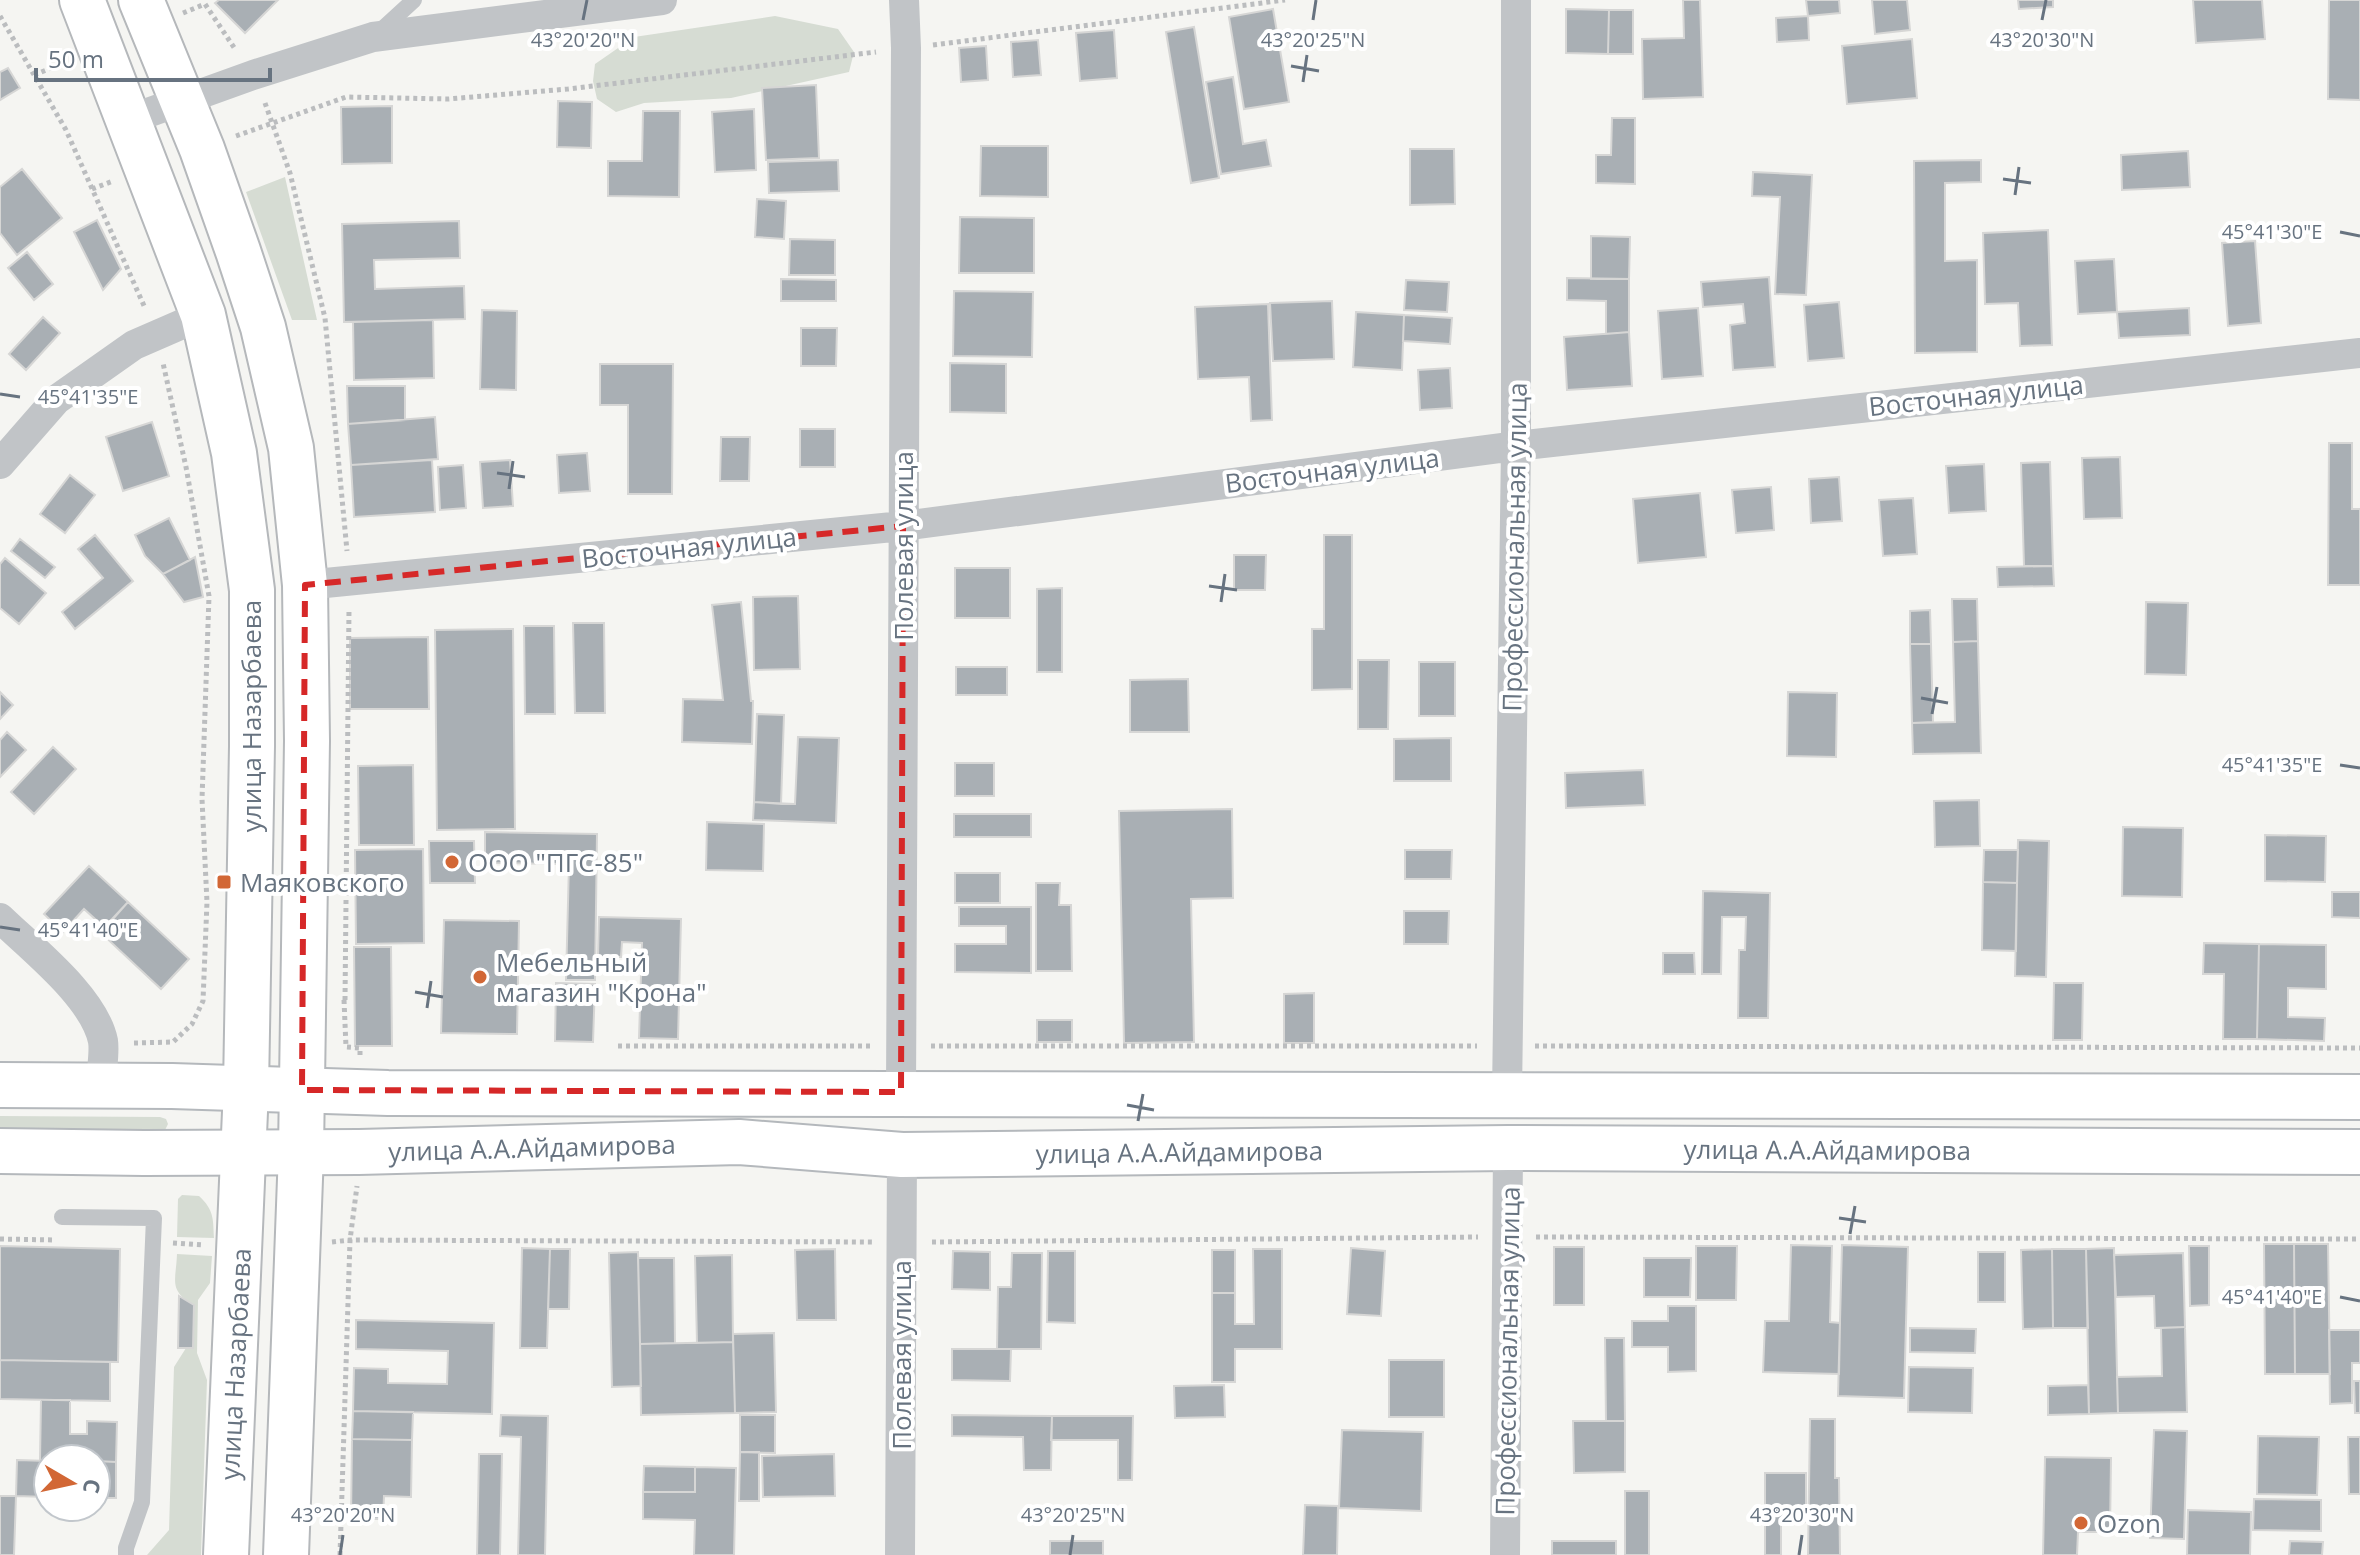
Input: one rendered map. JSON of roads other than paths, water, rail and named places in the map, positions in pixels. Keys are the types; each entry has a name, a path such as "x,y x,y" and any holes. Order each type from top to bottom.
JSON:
{"main road":[{"name":"улица Назарбаева","path":"82,0 203,315 234,453 252,590 246,1088 226,1555"},
{"name":"улица Назарбаева","path":"141,0 182,99 263,327 291,448 305,585 307,741 301,1152 286,1555"},
{"name":"улица А.А.Айдамирова","path":"0,1085 102,1064 246,1088 388,1093 2360,1097"},
{"path":"739,1142 741,1093"},
{"name":"улица А.А.Айдамирова","path":"0,1151 244,1153 739,1142 902,1155 1508,1148 2360,1152"}],"street":[{"path":"128,120 182,99 373,37 662,0"},
{"name":"Полевая улица","path":"901,1092 904,0"},
{"name":"Профессиональная улица","path":"1507,1094 1516,446 1516,0"},
{"path":"0,464 56,400 134,345 203,315"},
{"name":"Восточная улица","path":"305,585 903,526 1516,446 2360,353"},
{"path":"0,918 73,989 95,1017 102,1064"},
{"name":"Профессиональная улица","path":"1505,1555 1508,1148"},
{"name":"Полевая улица","path":"900,1555 902,1155"}],"lane":[{"path":"373,37 414,0"},
{"path":"62,1217 154,1218 142,1502 126,1555"}],"place":[{"name":"ООО \"ПГС-85\"","path":"452,862"},
{"name":"Маяковского","path":"224,882"},
{"name":"Мебельный магазин \"Крона\"","path":"480,977"},
{"name":"Ozon","path":"2081,1523"}]}
